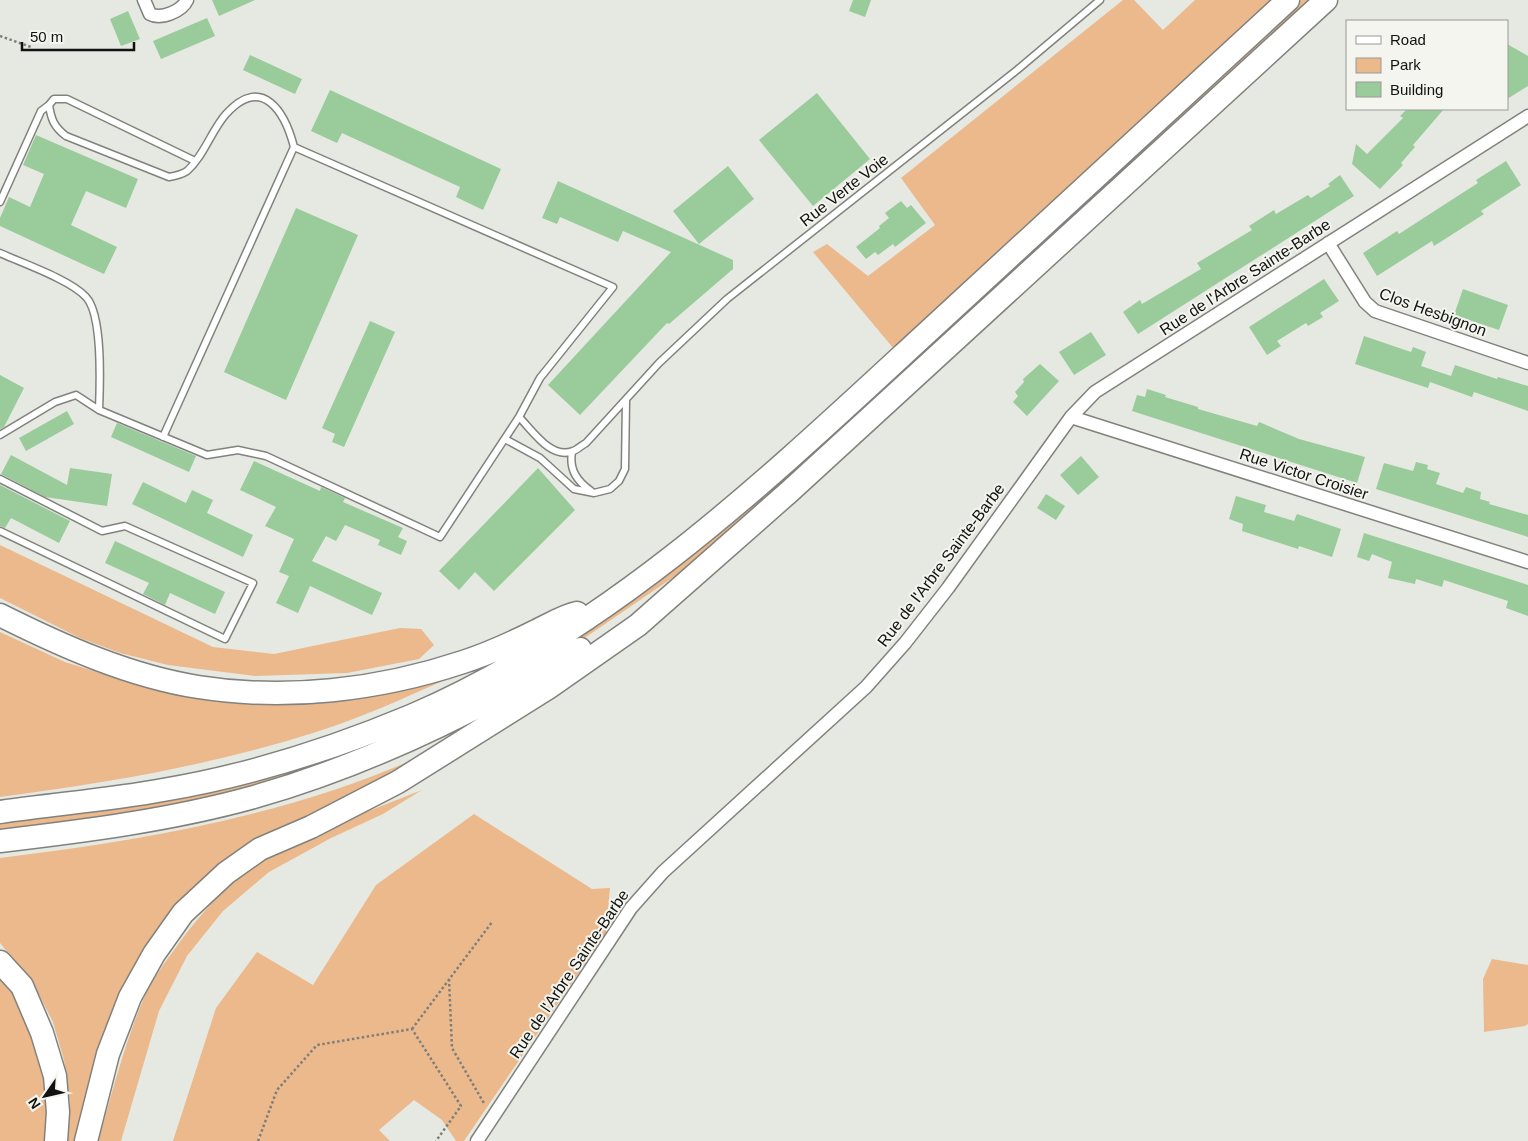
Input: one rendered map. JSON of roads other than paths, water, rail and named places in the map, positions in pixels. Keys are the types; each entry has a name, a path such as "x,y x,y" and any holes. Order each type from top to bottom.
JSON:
{"highway":[{"path":"0,812 164,790 248,771 331,746 409,716 471,687 550,643 610,604 713,525 783,465 1288,0"},
{"path":"86,1141 108,1054 130,997 154,954 190,906 226,873 260,849 310,827 398,782 548,688 638,624 680,585 788,492 1326,0"},
{"path":"0,841 79,832 254,797 340,767 426,734 513,690 680,585"},
{"path":"0,616 54,642 173,682 235,691 278,693 335,690 416,676 464,662 572,614 610,604"},
{"path":"0,962 22,986 42,1033 55,1076 58,1112 56,1141"}],"street":[{"path":"144,0 150,14 159,17 181,8 187,0"},
{"name":"Rue de l'Arbre Sainte-Barbe","path":"476,1141 631,908 663,872 873,680 948,588 1071,417 1095,392 1528,116"},
{"name":"Clos Hesbignon","path":"1328,243 1365,302 1375,311 1528,363"},
{"name":"Rue Victor Croisier","path":"1071,417 1528,562"}],"lane":[{"name":"Rue Verte Voie","path":"572,452 586,443 659,363 727,299 1017,70 1100,0"},
{"path":"49,105 51,118 56,128 66,136 169,177 179,176 186,171 195,162 226,114 240,102 254,96 266,98 281,113 290,130 294,148 163,437"},
{"path":"0,202 41,111 54,100 67,99 195,162"},
{"path":"0,435 56,402 76,395 99,410 207,455 238,450 266,456 440,537 519,417 540,378 613,287 294,148"},
{"path":"0,253 72,286 86,297 93,310 96,324 100,370 99,410"},
{"path":"505,439 540,458 574,489 594,493 610,489 619,481 625,469 626,400"},
{"path":"519,417 546,446 560,452 572,452 570,462 574,473 581,484 594,493"},
{"path":"0,479 102,531 125,526 253,583 225,638 0,531"}]}
